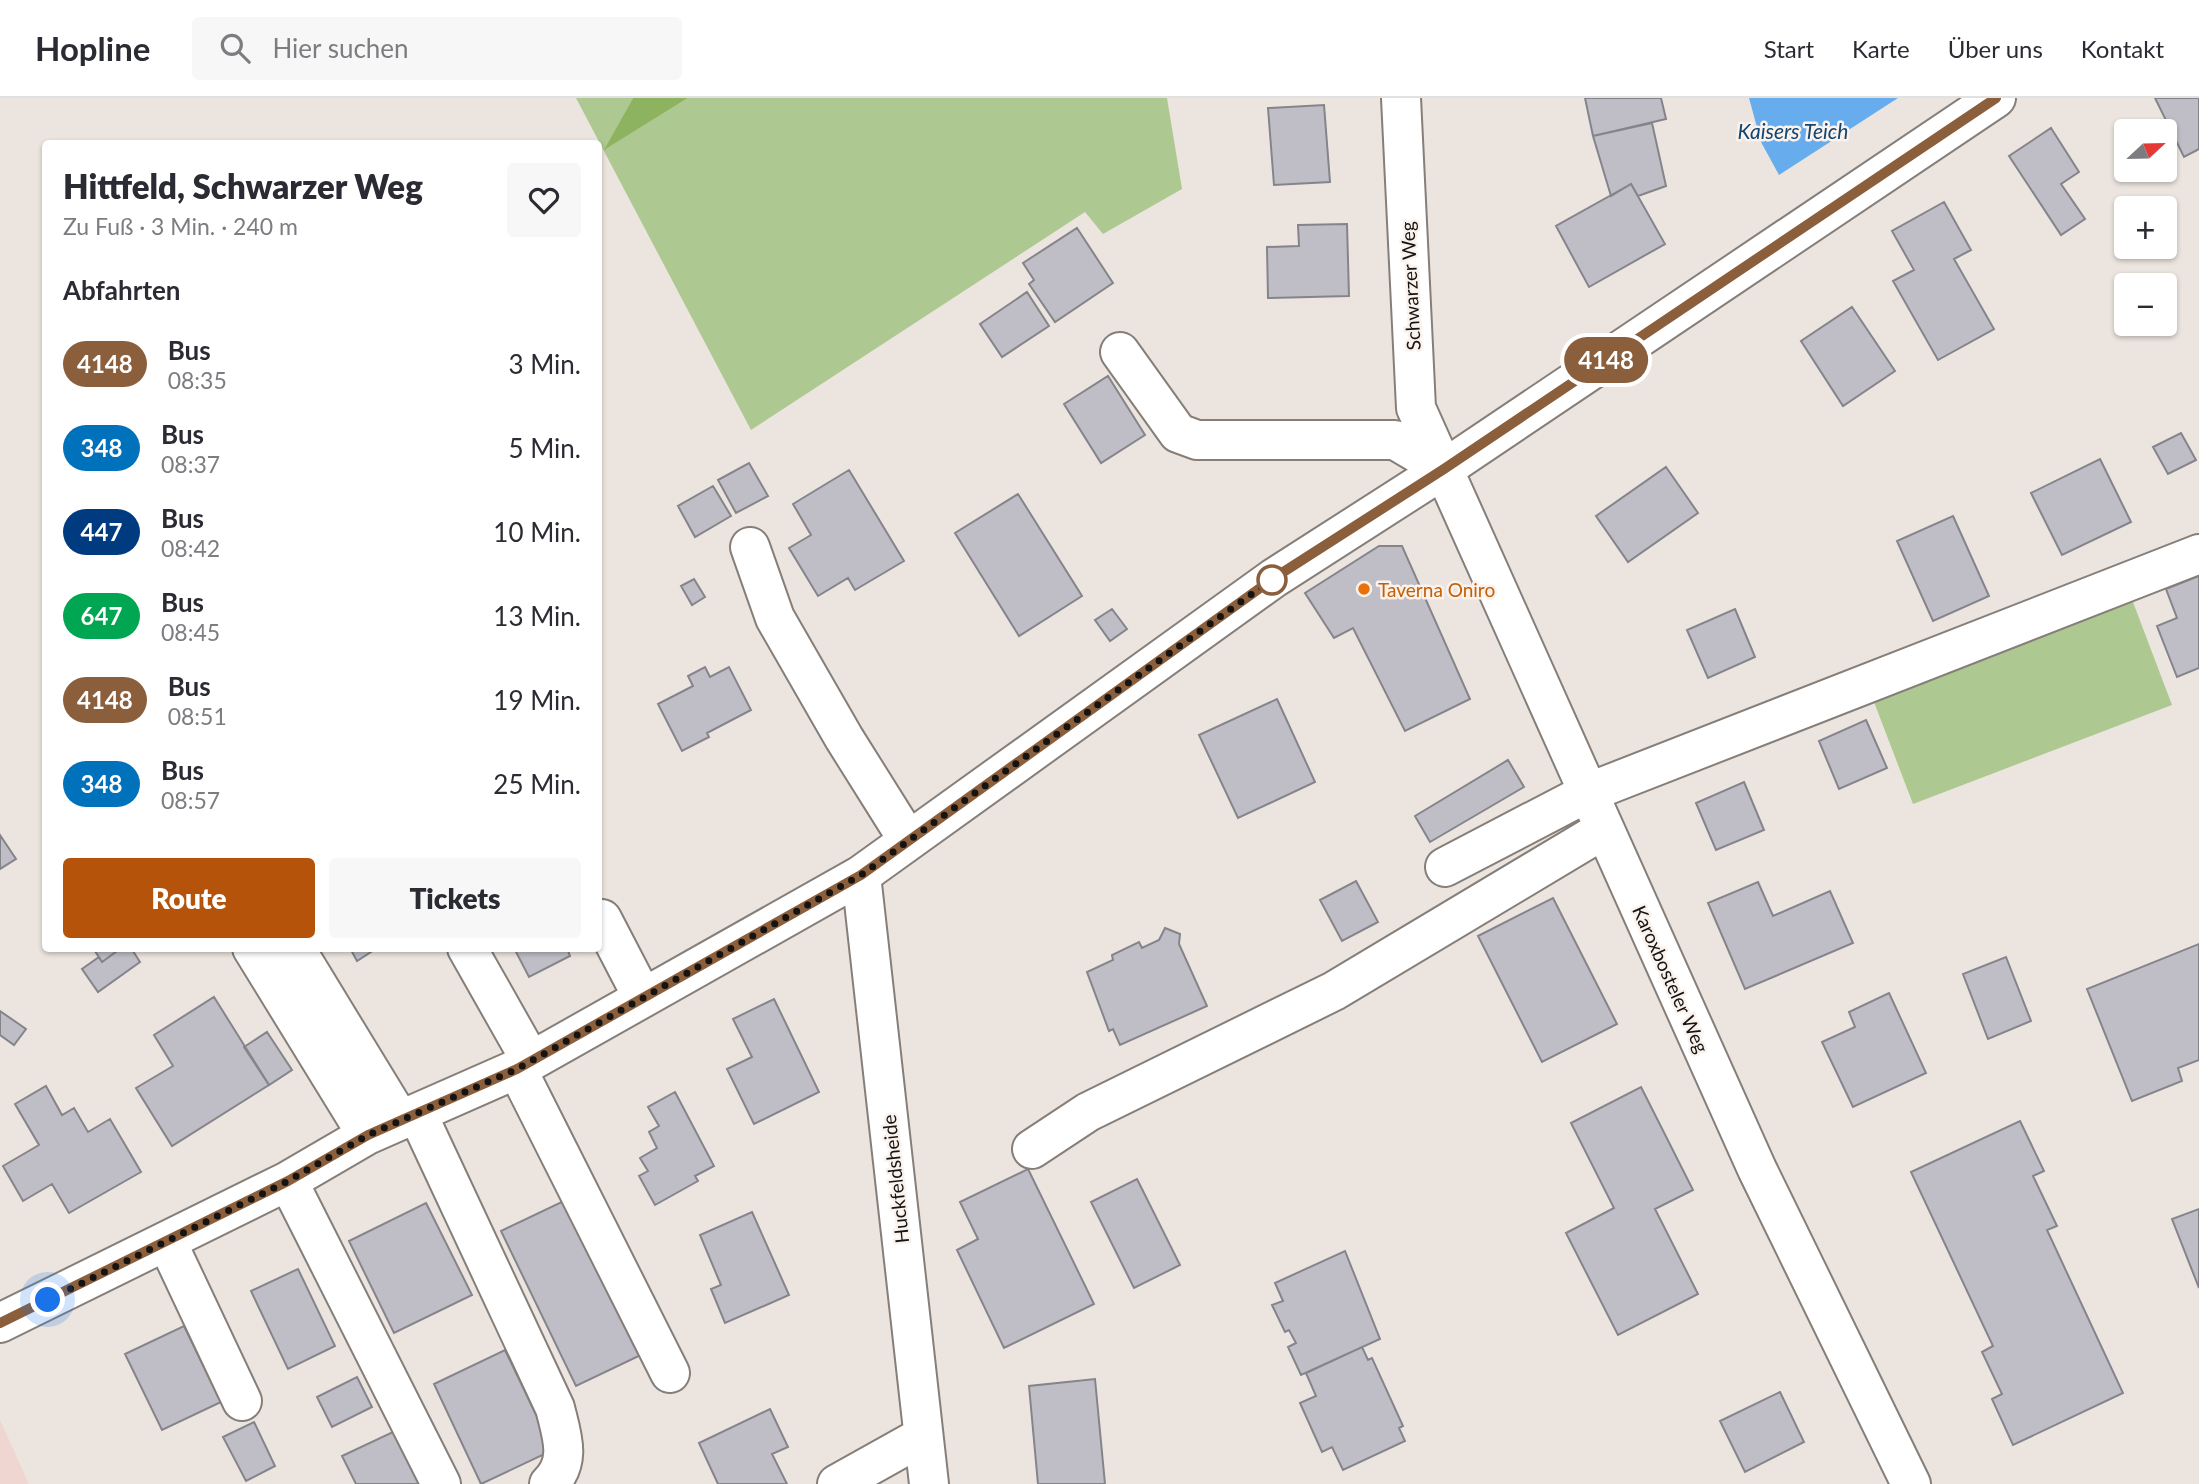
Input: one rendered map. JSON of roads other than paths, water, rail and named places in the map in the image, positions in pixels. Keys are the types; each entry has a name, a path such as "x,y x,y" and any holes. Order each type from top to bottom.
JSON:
{"street":[{"name":"Schwarzer Weg","path":"1401,98 1416,408 1444,469"},
{"path":"0,1323 288,1181 395,1123 524,1065 861,875 1274,578 1444,469 1996,98"},
{"path":"1120,352 1178,432 1197,440 1395,440 1444,469"},
{"name":"Karoxbosteler Weg","path":"1444,469 1603,831 1757,1169 1911,1484"},
{"path":"750,547 775,618 844,738 908,841"},
{"path":"1446,867 1587,793 2199,554"},
{"path":"1032,1149 1088,1112 1334,991 1603,831"},
{"name":"Huckfeldsheide","path":"861,875 929,1484"},
{"path":"602,919 643,998"},
{"path":"256,952 395,1123"},
{"path":"297,952 555,1408 564,1454 560,1473 549,1484"},
{"path":"469,952 670,1373"},
{"path":"288,1181 441,1484"},
{"path":"167,1241 242,1401"},
{"path":"837,1484 923,1436"}],"water":[{"name":"Kaisers Teich","path":"1749,98 1898,98 1779,175 1761,142"}],"place":[{"name":"Taverna Oniro","path":"1364,589"}]}
